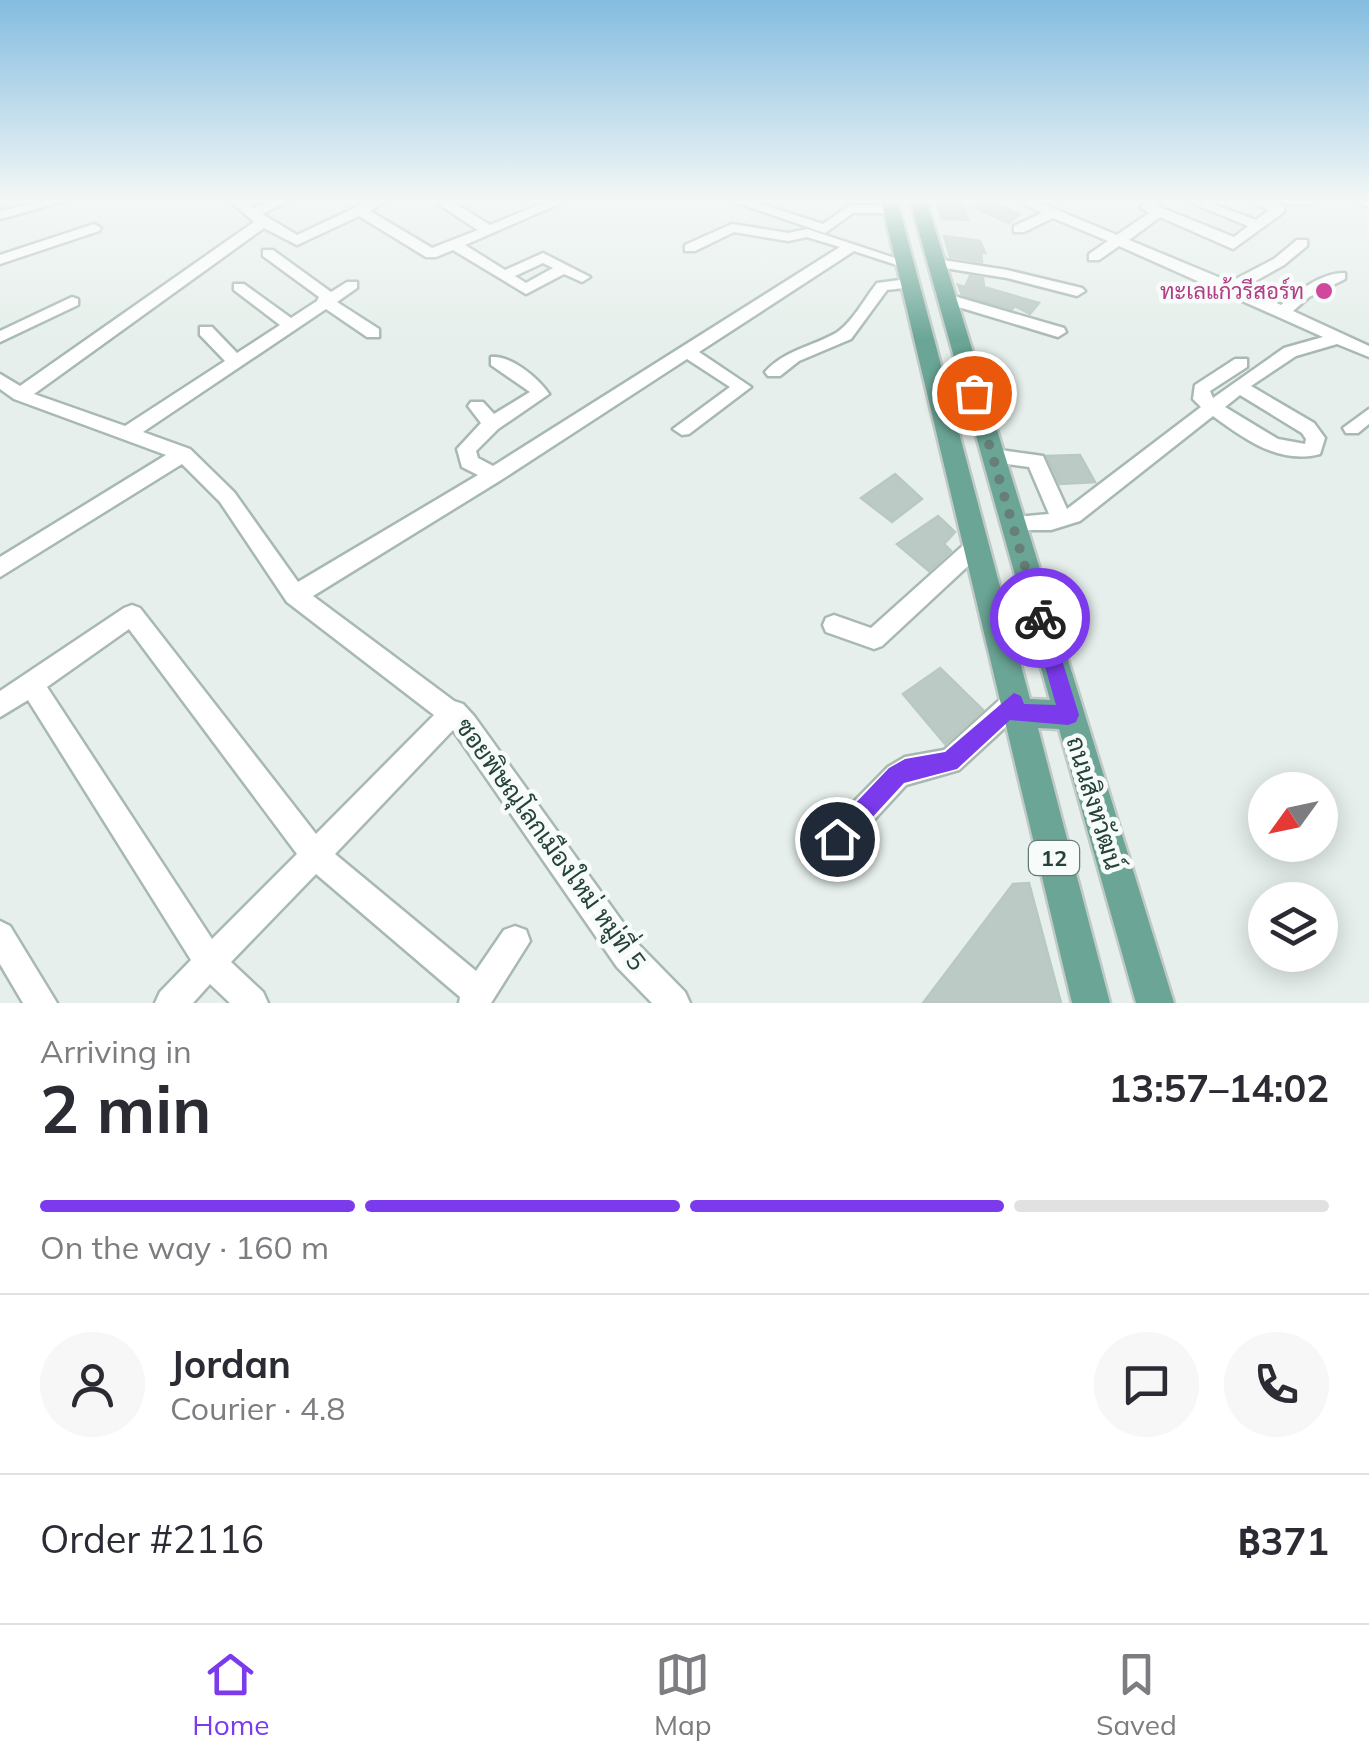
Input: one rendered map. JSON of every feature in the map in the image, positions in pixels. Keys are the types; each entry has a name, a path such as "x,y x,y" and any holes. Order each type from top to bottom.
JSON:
{"main road":[{"name":"ถนนสิงหวัฒน์","path":"899,247 1091,1003"},
{"name":"ถนนสิงหวัฒน์","path":"932,247 1155,1003"},
{"path":"1015,708 1068,715"}],"street":[{"path":"0,260 39,247"},
{"path":"20,395 220,247"},
{"path":"419,247 430,254 449,247"},
{"path":"457,247 526,289 564,268 582,277"},
{"path":"295,595 494,474 851,247"},
{"path":"854,247 906,273"},
{"path":"1094,257 1108,247"},
{"path":"1137,247 1369,352"},
{"path":"1231,288 1279,262 1297,247"},
{"path":"268,253 372,333"},
{"path":"937,264 1007,274 1077,292"},
{"path":"774,372 793,357 845,334 882,286 906,273"},
{"path":"1282,312 1304,294 1340,276"},
{"path":"130,432 352,285"},
{"path":"240,287 290,325"},
{"path":"947,299 1058,332"},
{"path":"0,337 72,302"},
{"path":"206,331 236,362"},
{"path":"1013,524 1061,520 1089,506 1213,407 1290,352 1338,338"},
{"path":"682,429 742,387 686,352"},
{"path":"494,474 469,462 466,450 492,424 540,394 497,361"},
{"path":"1240,387 1308,428 1316,438 1313,449 1287,452 1213,407 1198,392 1241,363"},
{"name":"ซอยพิษณุโลกเมืองใหม่ หมู่ที่ 5","path":"0,380 20,395 183,454 227,497 295,595 466,724 628,956 674,1003"},
{"path":"477,406 492,424"},
{"path":"1352,428 1369,415"},
{"path":"0,568 183,454"},
{"path":"993,456 1036,461 1061,520"},
{"path":"834,625 874,639 975,547"},
{"path":"0,705 132,615 315,854 476,998 515,941"},
{"path":"31,684 211,964 252,1003"},
{"path":"837,839 905,770 950,762 1015,708"},
{"path":"171,1003 454,712"},
{"path":"0,936 41,1003"}],"building":[{"path":"947,247 982,247 985,253 981,252 982,262 950,257"},
{"path":"970,276 983,278 984,287 1039,303 1030,314 1015,306 1012,309 962,295 958,285 965,287"},
{"path":"1080,455 1095,482 1060,484 1047,456"},
{"path":"895,474 922,499 892,522 861,498"},
{"path":"938,516 955,532 944,544 951,551 929,571 897,544"},
{"path":"940,668 983,710 945,744 903,694"},
{"path":"1029,883 1061,1003 923,1003 1013,884"}],"way so far":[{"path":"974,393 1040,618"}],"place":[{"name":"ทะเลแก้วรีสอร์ท","path":"1324,291"}],"route":[{"path":"837,839 897,776 905,770 950,762 1014,703 1016,713 1068,715 1040,618"}]}
